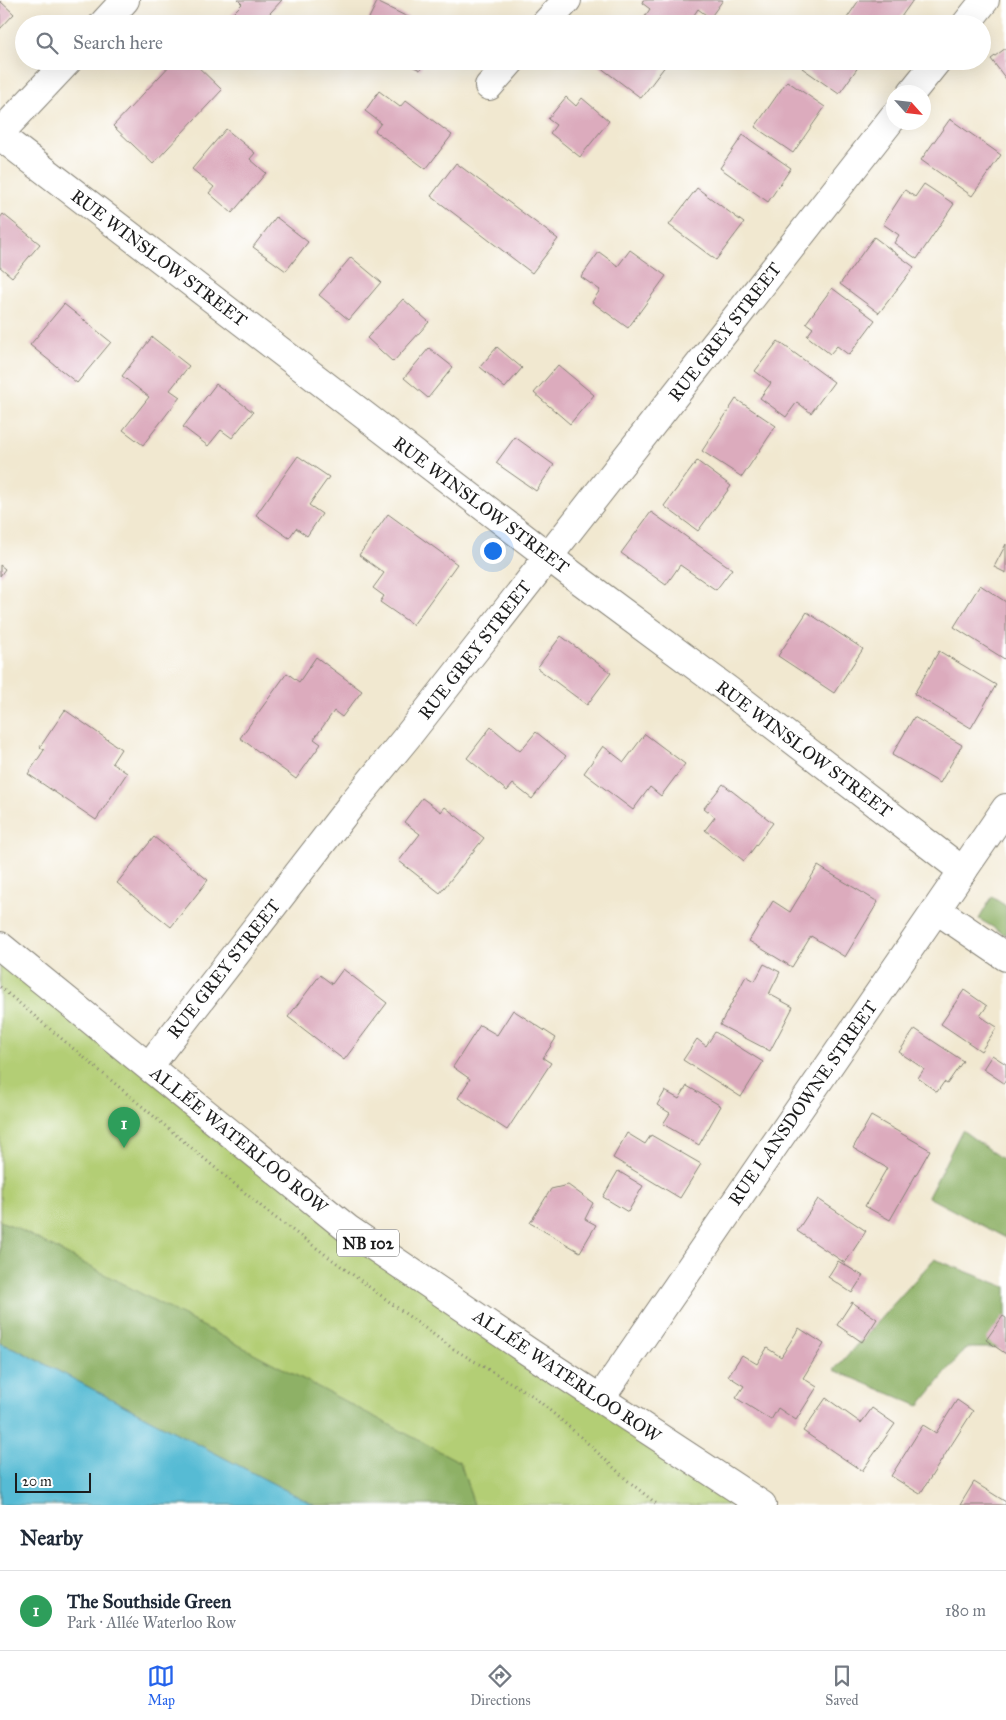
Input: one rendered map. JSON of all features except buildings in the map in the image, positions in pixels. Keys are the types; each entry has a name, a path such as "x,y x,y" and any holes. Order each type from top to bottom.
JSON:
{"street":[{"path":"112,15 126,0"},
{"path":"554,15 567,0"},
{"path":"973,15 985,0"},
{"path":"0,134 60,70"},
{"path":"489,86 504,70"},
{"path":"918,85 930,70"},
{"name":"RUE GREY STREET","path":"149,1066 346,812 413,730 886,126"},
{"name":"RUE WINSLOW STREET","path":"0,134 548,556 728,690 963,871"},
{"name":"RUE LANSDOWNE STREET","path":"600,1399 1006,808"},
{"path":"937,910 1006,957"},
{"name":"ALLÉE WATERLOO ROW","path":"0,946 348,1229 600,1399 762,1505"}],"green space":[{"path":"992,897 1006,906 1006,935 979,919"},
{"path":"0,946 348,1229 762,1505 0,1505"},
{"path":"962,1130 1006,1162 1006,1238 928,1197"},
{"path":"0,1221 17,1228 460,1462 474,1505 314,1505 18,1350 0,1343"},
{"path":"934,1259 1006,1287 1006,1348 966,1348 919,1406 834,1370"}],"water":[{"path":"0,1343 18,1350 314,1505 0,1505"}],"place":[{"name":"The Southside Green","path":"124,1148"}]}
